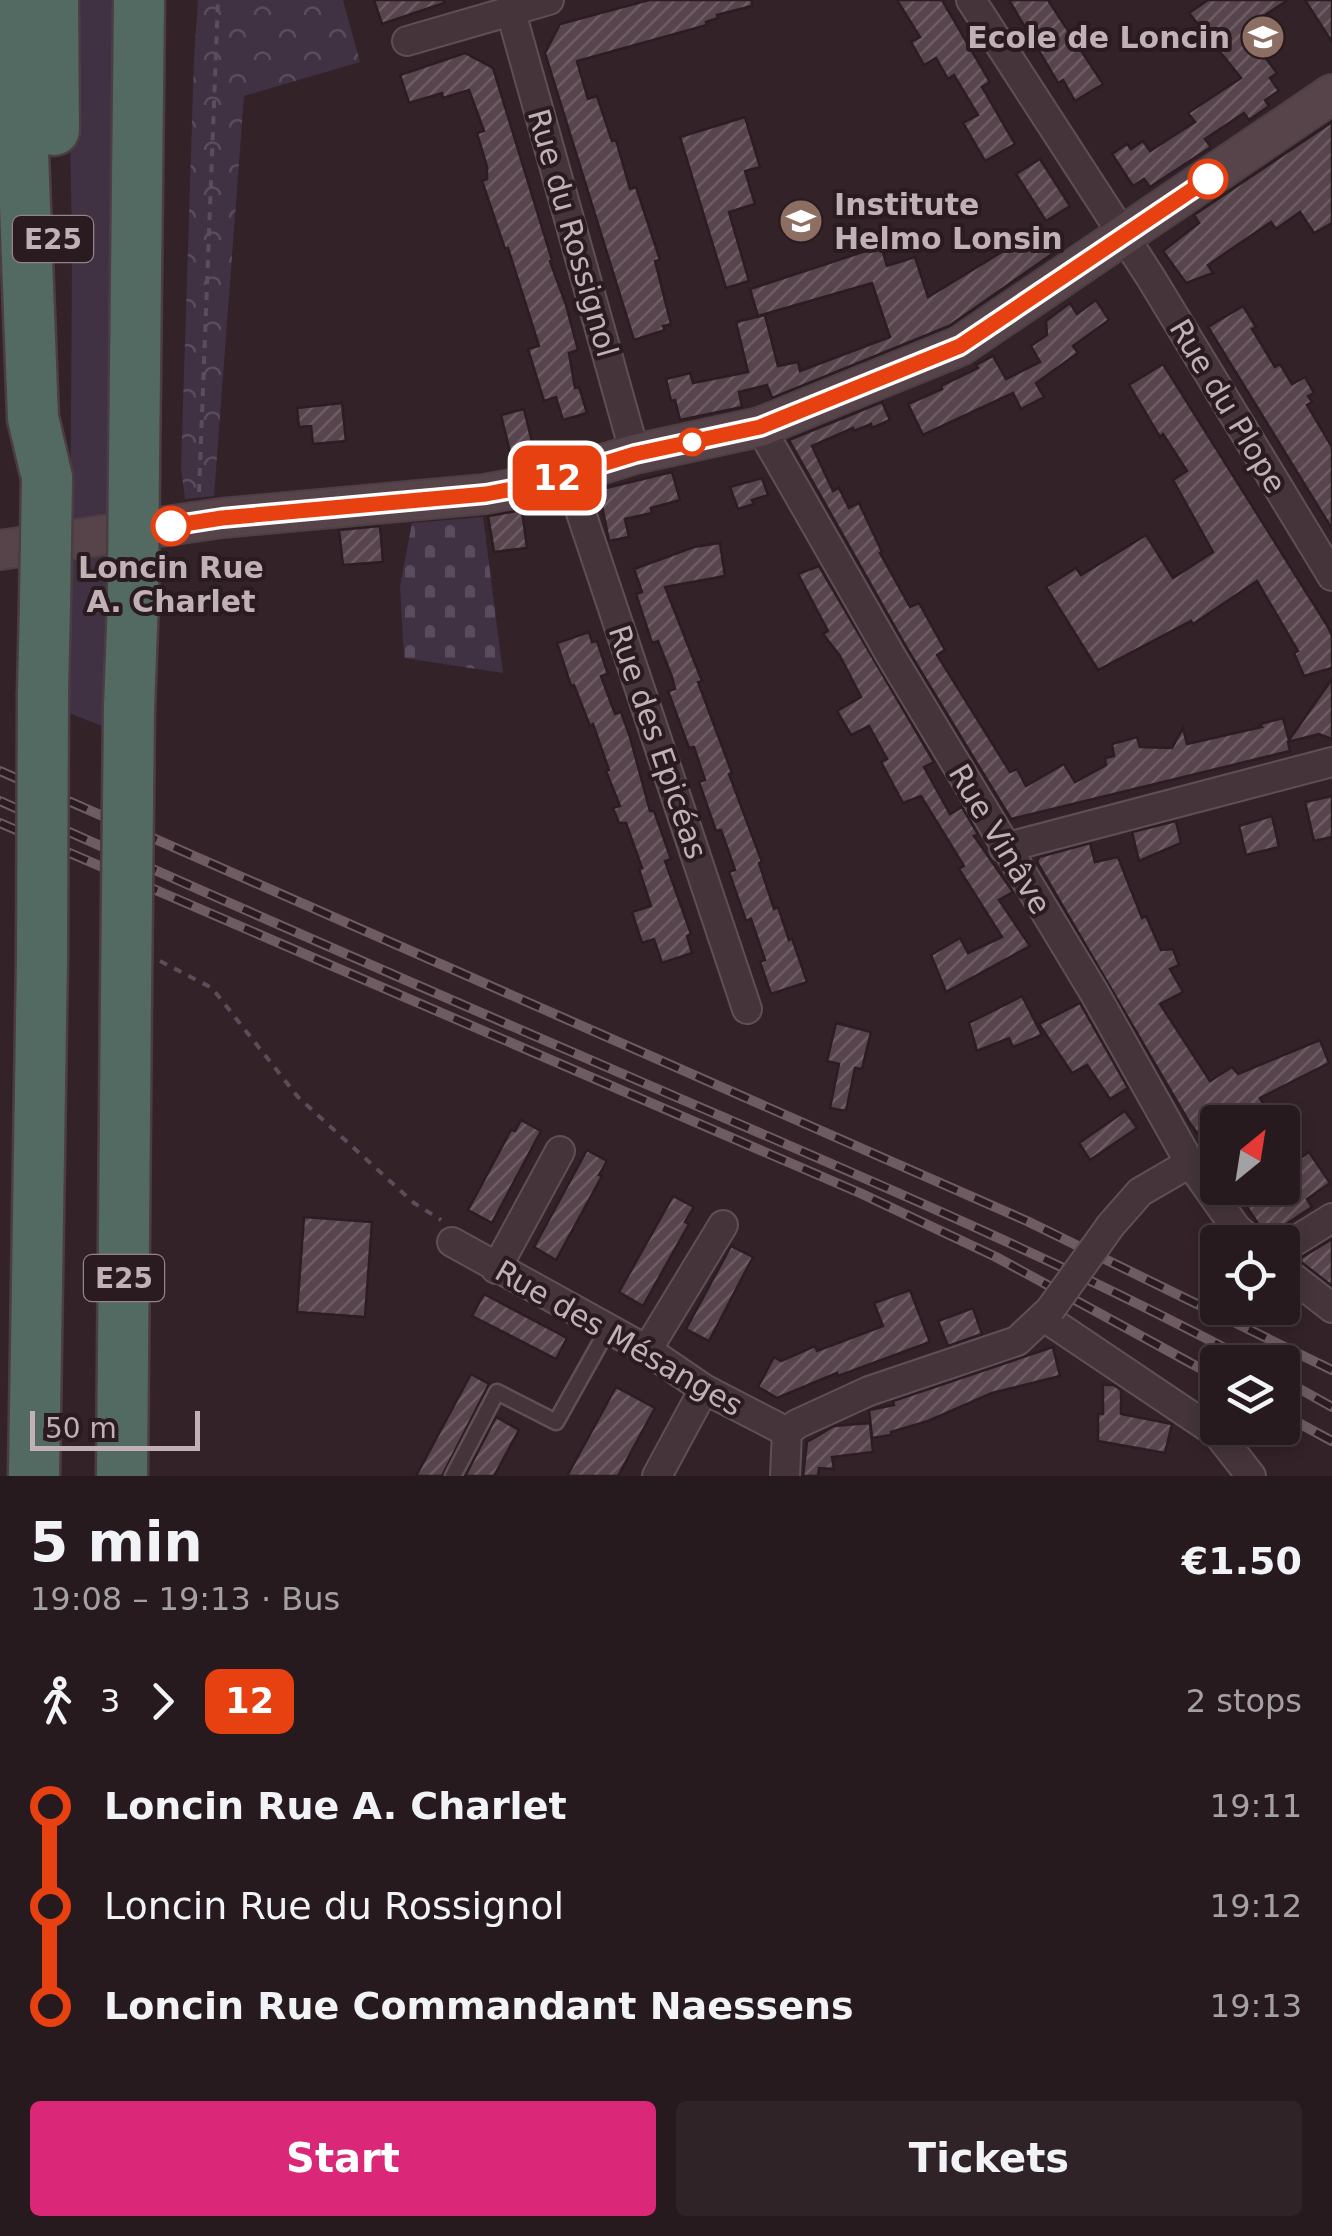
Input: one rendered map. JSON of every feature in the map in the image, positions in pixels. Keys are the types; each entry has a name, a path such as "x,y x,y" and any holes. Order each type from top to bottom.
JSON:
{"highway":[{"path":"14,0 34,418 47,478"},
{"name":"E25","path":"34,1476 43,692 47,478 52,421 53,0"},
{"name":"E25","path":"122,1476 141,977 128,708 133,600 139,0"}],"street":[{"path":"407,41 550,0"},
{"name":"Rue du Plope","path":"971,0 1332,576"},
{"name":"Rue du Rossignol","path":"512,12 635,454"},
{"path":"0,550 198,522 486,494 534,485 635,454 760,427 960,346 1332,94"},
{"name":"Rue Vinâve","path":"760,427 1190,1163 1234,1225"},
{"name":"Rue des Epicéas","path":"568,474 748,1008"},
{"path":"1004,848 1332,762"},
{"path":"496,1269 560,1151"},
{"path":"785,1476 787,1432 797,1424 869,1391 1017,1341 1047,1314 1111,1224 1140,1192 1190,1163"},
{"path":"1300,1238 1332,1218"},
{"path":"647,1350 723,1225"},
{"name":"Rue des Mésanges","path":"452,1242 647,1350 704,1389 787,1432"},
{"path":"1300,1283 1332,1308"},
{"path":"1047,1314 1218,1434 1251,1476"},
{"path":"656,1476 704,1389"}],"lane":[{"path":"453,1476 498,1392 556,1422 608,1328"}],"path":[{"path":"198,522 218,0"},
{"path":"141,977 212,988 298,1097 414,1202 450,1225 452,1242"}],"green space":[{"path":"68,0 116,0 107,728 69,713 72,255"},
{"path":"198,0 343,0 360,62 244,96 214,496 185,499 181,468"},
{"path":"483,517 503,673 404,658 400,586 412,523"}],"building":[{"path":"374,0 444,0 444,3 382,24"},
{"path":"649,0 752,0 752,6 717,15 707,25 577,61 588,99 597,96 612,141 616,140 630,189 636,187 660,260 655,261 671,324 663,326 665,330 634,340 545,53 560,24"},
{"path":"897,0 942,0 990,82 982,87 1015,144 985,161 963,123 978,115 954,75 948,79 936,58 924,65 911,42 920,37"},
{"path":"1009,0 1048,0 1103,84 1075,101 1063,80 1058,83"},
{"path":"1208,0 1288,0 1244,29 1277,73 1270,78 1279,91 1265,100 1269,106 1249,120 1244,113 1205,139 1211,147 1150,187 1144,179 1133,186 1112,154 1127,144 1131,149 1143,141 1150,151 1195,122 1188,113 1241,78 1189,13"},
{"path":"1305,0 1332,0 1332,42"},
{"path":"465,53 493,68 566,305 578,350 569,353 575,388 579,387 587,413 563,420 556,397 544,401 528,349 539,346 482,181 487,179 487,167 477,133 484,131 469,90 409,103 400,75"},
{"path":"745,117 760,167 745,171 755,204 729,212 749,281 726,288 680,137"},
{"path":"1332,122 1332,223 1314,233 1300,212 1276,229 1271,222 1208,265 1213,273 1186,283 1163,251 1199,223 1194,215"},
{"path":"1040,159 1070,206 1046,221 1016,174"},
{"path":"1036,231 1052,254 949,326 772,398 767,385 739,392 742,407 680,420 666,379 690,373 693,383 748,372 736,322 765,315 778,366 798,362 800,371 890,337 872,283 758,316 750,289 881,246 887,266 915,257 928,297"},
{"path":"1096,300 1109,320 1073,346 1078,353 1036,383 1044,397 1021,409 1013,393 923,435 908,404 942,389 941,386 993,356 1006,379 1040,362 1031,346 1047,335 1046,321 1070,303 1077,314"},
{"path":"1243,306 1275,367 1280,364 1292,384 1305,377 1314,393 1308,396 1312,402 1307,405 1332,447 1332,529 1208,327"},
{"path":"1163,364 1328,627 1332,636 1332,668 1304,676 1294,653 1298,651 1257,581 1193,624 1191,621 1098,670 1046,587 1076,568 1081,575 1146,535 1173,578 1213,552 1173,480 1187,471 1163,434 1160,437 1129,385"},
{"path":"882,402 890,420 872,428 871,424 854,431 853,428 812,446 833,491 839,488 849,508 859,503 880,553 910,607 919,603 945,650 937,655 1010,772 1017,769 1026,786 1064,764 1075,782 1106,765 1105,758 1114,756 1112,744 1137,737 1140,747 1172,748 1183,728 1187,744 1262,727 1260,724 1283,718 1289,740 1332,679 1332,739 1319,734 1288,742 1290,751 1011,819 908,650 789,440"},
{"path":"342,403 346,441 313,444 311,426 299,427 297,408"},
{"path":"524,409 534,450 511,456 501,415"},
{"path":"672,472 680,500 651,508 652,513 625,519 629,537 609,541 602,489"},
{"path":"762,478 768,495 738,509 730,487"},
{"path":"522,510 527,548 494,552 488,516"},
{"path":"380,526 383,562 343,565 339,530"},
{"path":"720,543 725,576 665,587 702,681 698,682 762,862 759,863 774,909 778,907 807,982 771,994 751,919 746,921 729,872 735,870 699,782 705,780 694,747 689,748 668,691 675,689 672,677 658,641 652,643 636,594 642,592 634,569 694,547"},
{"path":"819,566 934,762 924,767 950,814 962,807 978,834 974,836 1013,892 999,900 1030,946 946,992 931,955 960,938 968,953 1002,937 959,869 964,866 921,796 903,803 881,762 887,759 869,726 851,735 837,711 861,697 840,656 823,634 828,631 798,574"},
{"path":"589,632 592,642 597,641 608,674 601,676 615,714 621,712 630,737 650,811 654,811 671,859 665,861 691,934 687,936 692,953 662,963 654,939 642,943 632,912 651,906 639,869 642,868 626,823 619,823 613,808 620,806 606,771 609,770 593,724 590,726 574,685 571,686 557,643"},
{"path":"1332,796 1332,837 1314,841 1305,802"},
{"path":"1272,816 1279,847 1246,855 1239,826"},
{"path":"1176,821 1181,843 1139,861 1132,832"},
{"path":"1090,843 1095,862 1118,857 1142,918 1146,916 1161,950 1173,949 1179,965 1170,969 1183,992 1160,1004 1210,1081 1232,1067 1238,1074 1320,1040 1329,1063 1260,1098 1264,1105 1200,1105 1200,1137 1037,862 1039,857"},
{"path":"1022,996 1042,1035 1013,1047 1009,1038 977,1051 969,1023"},
{"path":"1080,1003 1128,1088 1110,1099 1087,1065 1072,1073 1039,1024"},
{"path":"836,1023 871,1032 862,1069 855,1068 846,1111 830,1108 839,1064 827,1061"},
{"path":"1125,1111 1137,1128 1090,1160 1079,1143"},
{"path":"521,1120 541,1131 492,1223 468,1210 511,1130 515,1131"},
{"path":"587,1150 607,1161 556,1260 534,1247"},
{"path":"1309,1152 1330,1183 1307,1199 1312,1207 1285,1225 1259,1225 1245,1205 1300,1205 1300,1158"},
{"path":"673,1196 694,1207 685,1222 689,1224 643,1306 619,1292"},
{"path":"304,1217 372,1222 365,1317 297,1312"},
{"path":"1332,1239 1332,1286 1301,1258"},
{"path":"731,1246 753,1257 709,1341 686,1329"},
{"path":"910,1290 930,1342 777,1398 758,1387 774,1357 781,1361 815,1346 817,1351 883,1326 874,1303"},
{"path":"484,1294 567,1338 556,1359 472,1316"},
{"path":"973,1308 982,1334 948,1346 938,1321"},
{"path":"1053,1347 1060,1376 992,1393 891,1435 872,1438 869,1410 894,1405 893,1401"},
{"path":"471,1374 489,1384 442,1476 416,1476"},
{"path":"1103,1385 1121,1390 1121,1414 1172,1424 1165,1453 1098,1441"},
{"path":"616,1387 655,1408 618,1476 567,1476"},
{"path":"496,1417 519,1430 494,1476 465,1476"},
{"path":"870,1423 873,1452 832,1457 834,1469 819,1468 818,1476 803,1476 807,1442 834,1426"}],"railway":[{"path":"0,771 1027,1221 1332,1370"},
{"path":"0,801 952,1217 1218,1345"},
{"path":"0,823 860,1193 996,1257 1200,1368"},
{"path":"1300,1389 1332,1407"},
{"path":"1300,1424 1332,1441"}],"bus line":[{"name":"12","path":"171,526 486,494 534,485 635,454 760,427 960,346 1208,179"}],"place":[{"name":"Ecole de Loncin","path":"1263,37"},
{"name":"Institute Helmo Lonsin","path":"801,221"},
{"name":"Loncin Rue A. Charlet","path":"171,526"}]}
